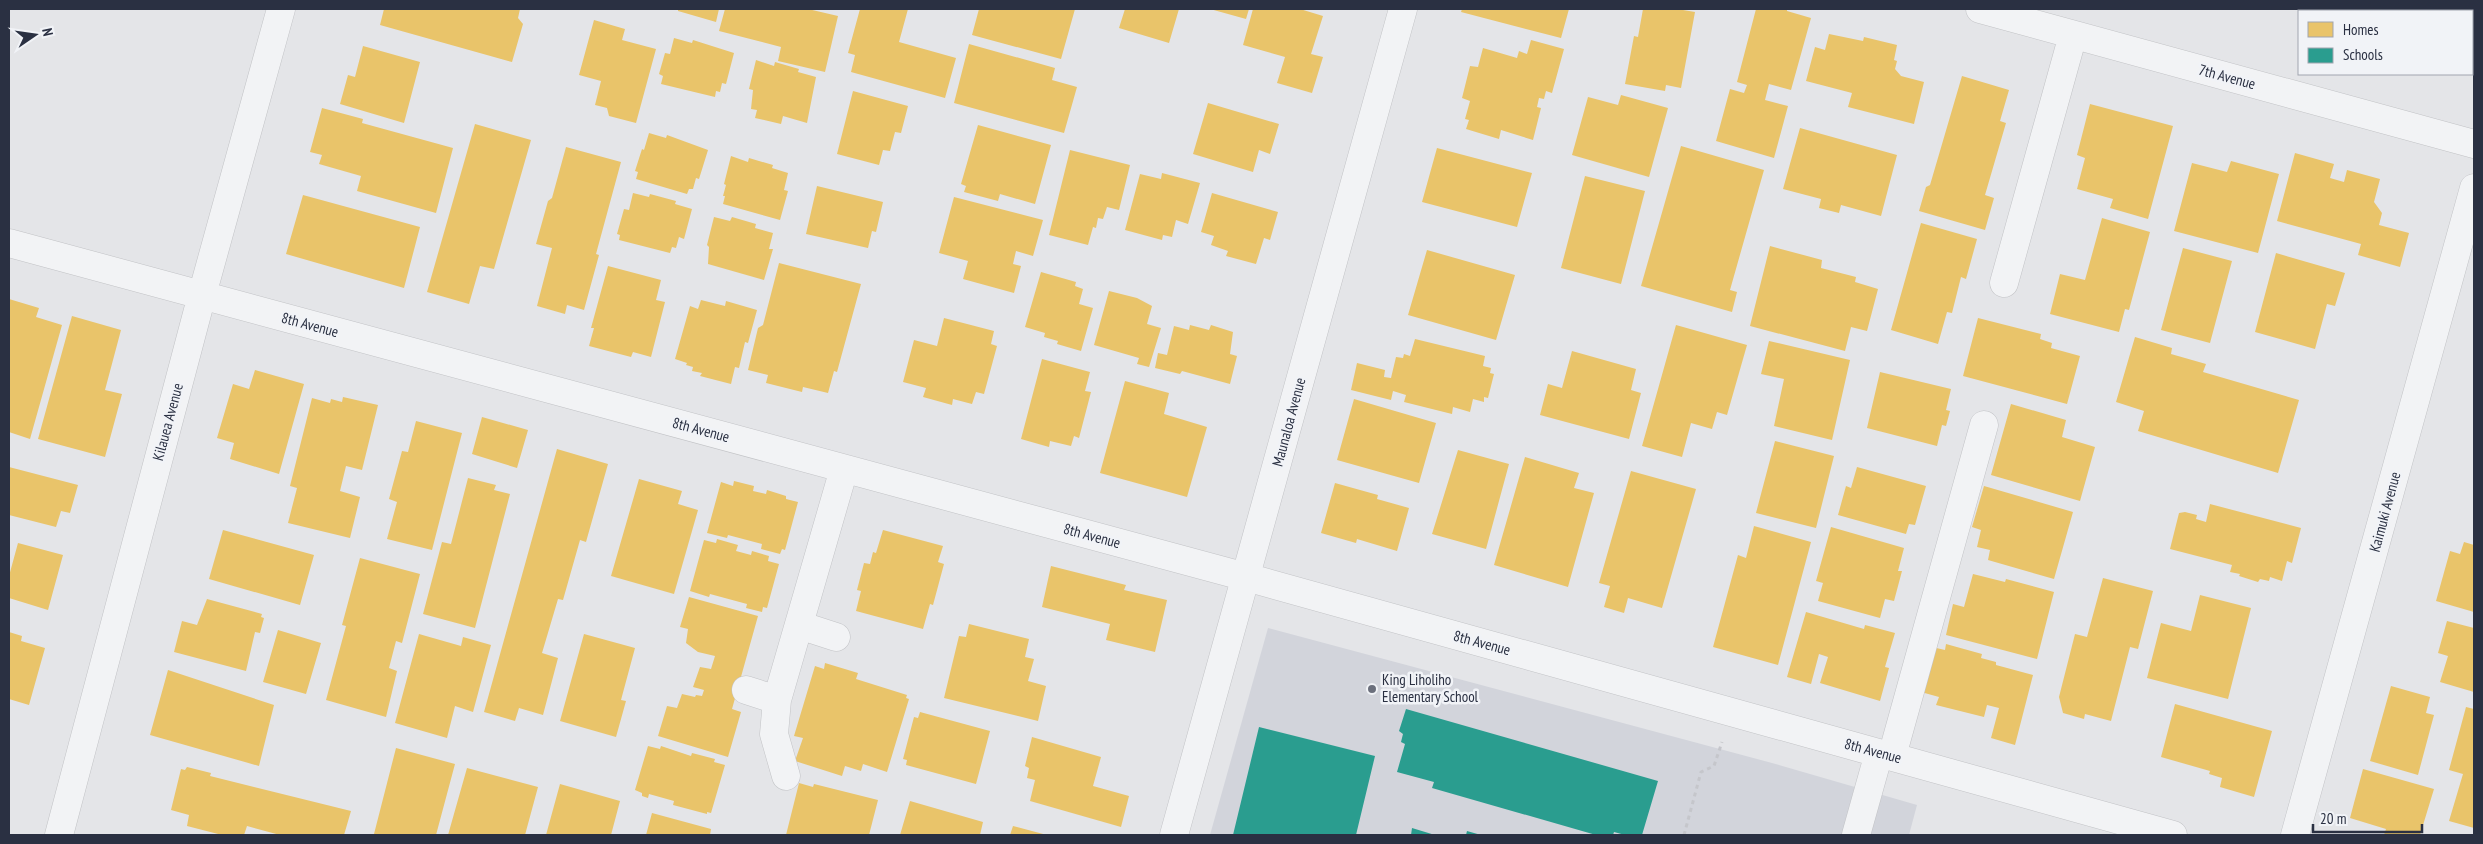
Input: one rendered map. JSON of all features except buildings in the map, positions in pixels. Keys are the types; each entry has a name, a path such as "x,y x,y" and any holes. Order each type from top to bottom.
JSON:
{"street":[{"name":"Kilauea Avenue","path":"59,835 202,295 281,9"},
{"name":"Maunaloa Avenue","path":"1174,835 1403,9"},
{"name":"7th Avenue","path":"1980,9 2474,144"},
{"path":"2004,283 2073,35"},
{"name":"Kaimuki Avenue","path":"2295,835 2474,188"},
{"name":"8th Avenue","path":"9,243 1246,577 2173,835"},
{"path":"1856,835 1886,754 1984,425"},
{"path":"786,776 774,734 777,700 844,469"},
{"path":"799,625 836,637"},
{"path":"746,690 777,700"}],"path":[{"path":"1684,835 1702,772 1714,766 1722,741"}],"shaded area":[{"name":"King Liholiho Elementary School","path":"1268,628 1772,763 1917,805 1909,835 1210,835"}],"place":[{"name":"King Liholiho Elementary School","path":"1372,689"}]}
